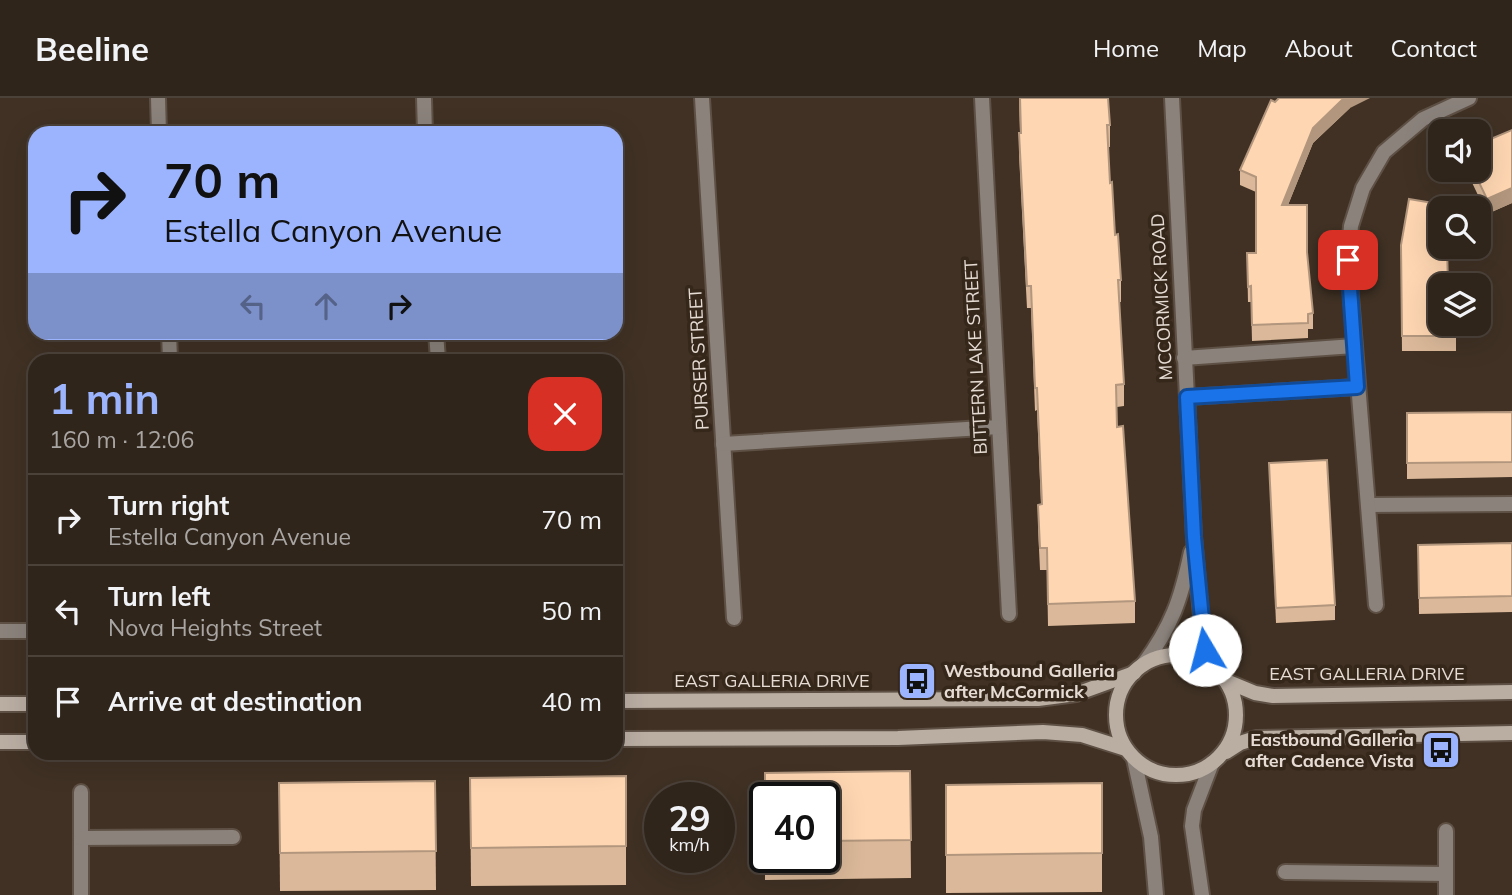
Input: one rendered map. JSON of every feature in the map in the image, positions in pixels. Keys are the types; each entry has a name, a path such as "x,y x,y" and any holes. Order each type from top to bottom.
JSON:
{"main road":[{"path":"1130,754 1117,727 1120,692 1138,669 1153,660 1177,655 1197,659 1212,667 1225,680 1233,696 1236,721 1232,738 1216,760"},
{"name":"EAST GALLERIA DRIVE","path":"623,701 1038,699 1076,694 1138,669"},
{"name":"EAST GALLERIA DRIVE","path":"1225,680 1255,694 1273,696 1512,692"},
{"path":"0,704 28,704"},
{"path":"623,739 898,738 1043,732 1082,735 1130,754 1144,766 1168,775 1193,773 1233,746 1256,738 1512,733"},
{"path":"0,742 28,742"}],"street":[{"path":"158,98 159,126"},
{"path":"424,98 425,126"},
{"name":"PURSER STREET","path":"702,98 734,618"},
{"name":"BITTERN LAKE STREET","path":"982,98 1009,614"},
{"name":"MCCORMICK ROAD","path":"1172,98 1194,537 1203,638 1212,667"},
{"path":"1376,606 1348,260 1351,226 1363,187 1384,152 1423,119 1469,98"},
{"path":"1184,358 1354,346"},
{"path":"1187,397 1357,387"},
{"path":"723,444 999,427"},
{"path":"1369,505 1512,504"},
{"name":"MCCORMICK ROAD","path":"1138,669 1168,629 1182,592 1194,537"},
{"path":"0,631 28,631"},
{"path":"1130,754 1152,837 1156,895"},
{"path":"1202,895 1192,826 1194,810 1216,760"},
{"path":"80,792 81,895"},
{"path":"1446,831 1446,895"},
{"path":"80,838 233,837"},
{"path":"1285,872 1446,874"}],"building":[{"path":"1020,98 1108,98 1110,183 1112,182 1121,280 1118,280 1124,384 1116,385 1117,427 1123,426 1135,601 1048,604 1047,548 1040,548 1038,505 1042,504 1037,388 1031,286 1027,286 1019,133"},
{"path":"1279,98 1344,98 1313,128 1282,205 1307,205 1307,252 1313,313 1308,314 1308,323 1252,325 1247,253 1256,253 1256,177 1240,170 1271,100 1275,102"},
{"path":"1512,130 1512,188 1491,197 1486,196 1479,182 1491,182 1491,139"},
{"path":"1409,199 1428,202 1428,259 1447,259 1448,273 1428,273 1428,336 1402,336 1401,245"},
{"path":"1512,412 1512,462 1407,463 1407,413"},
{"path":"1327,460 1335,605 1276,608 1269,463"},
{"path":"1512,543 1512,596 1419,598 1418,545"},
{"path":"910,771 911,840 840,841 840,782 765,782 765,773"},
{"path":"626,776 626,846 471,848 470,778"},
{"path":"435,781 436,851 280,853 279,783"},
{"path":"1102,783 1102,853 946,855 946,785"}],"place":[{"name":"Westbound Galleria after McCormick","path":"917,681"},
{"name":"Eastbound Galleria after Cadence Vista","path":"1441,750"}],"route":[{"path":"1205,650 1194,537 1187,397 1357,387 1348,260"}]}
